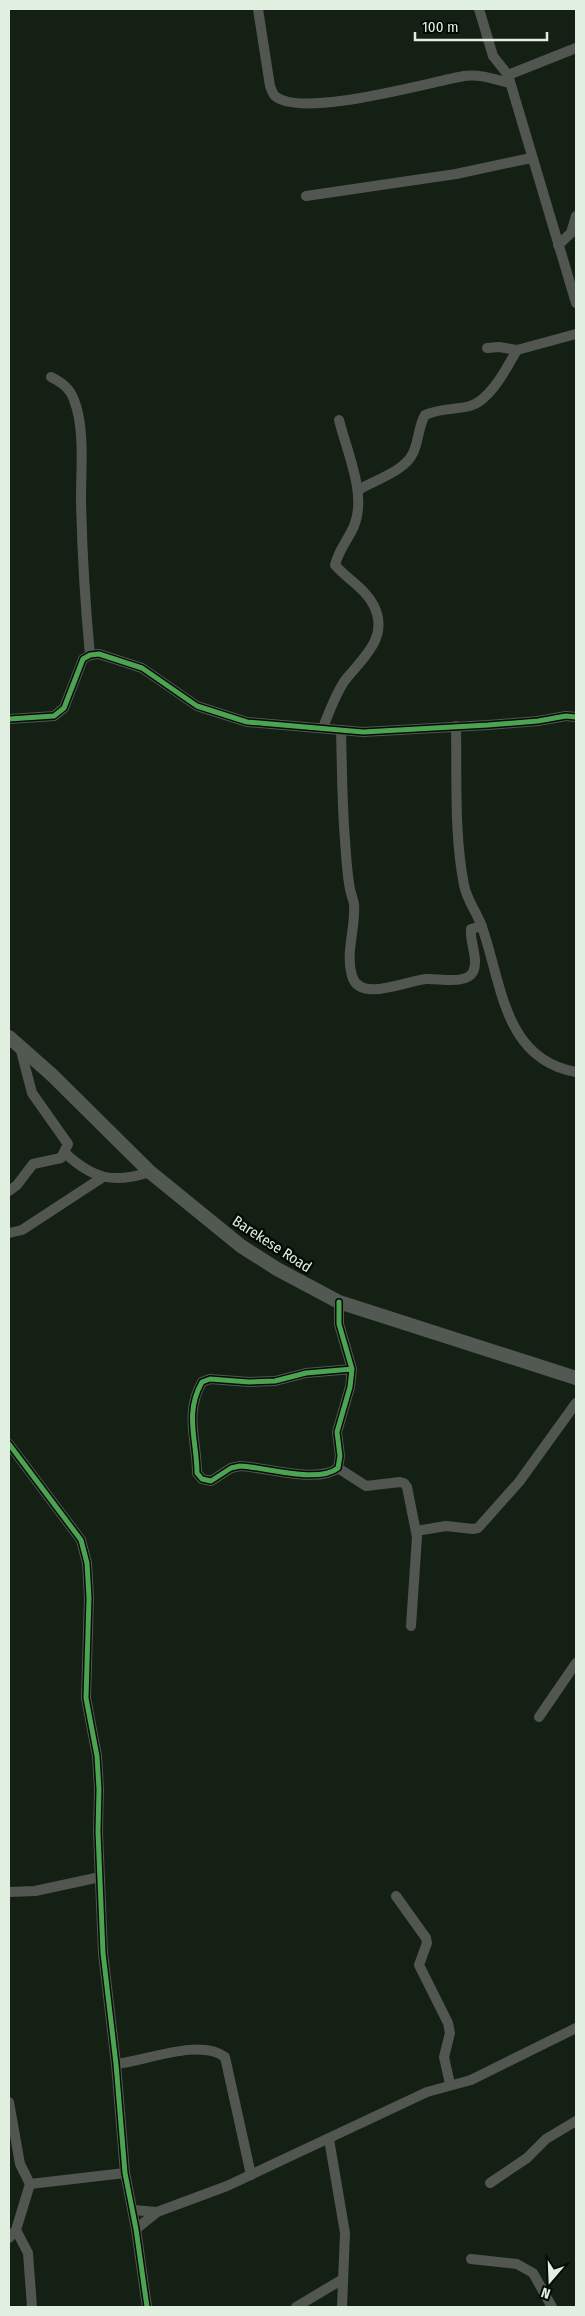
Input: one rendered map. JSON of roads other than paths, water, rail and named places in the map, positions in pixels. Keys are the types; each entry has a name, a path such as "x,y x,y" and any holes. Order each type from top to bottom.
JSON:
{"main road":[{"name":"Barekese Road","path":"9,1038 52,1075 150,1172 241,1246 339,1302 576,1378"}],"street":[{"path":"258,9 270,86 275,96 288,102 330,102 422,87 465,76 508,79 576,48"},
{"path":"479,9 493,56 508,79 576,303"},
{"path":"306,196 456,174 531,158"},
{"path":"558,245 571,233 576,216"},
{"path":"487,348 500,347 517,350 576,334"},
{"path":"358,490 400,469 408,462 414,452 425,415 444,409 470,406 478,402 496,384 517,350"},
{"path":"51,377 62,383 70,391 78,414 81,458 83,588 90,654"},
{"path":"323,727 340,688 374,646 379,619 373,604 335,565 338,551 354,526 358,490 339,420"},
{"path":"9,719 54,716 64,708 83,659 90,654 99,654 142,668 197,706 247,722 364,732 576,717"},
{"path":"456,726 460,857 464,886 470,905 482,926 507,1012 517,1032 544,1062 557,1068 576,1072"},
{"path":"341,730 345,838 354,903 350,956 351,975 355,982 360,988 370,991 425,979 462,979 470,976 474,970 475,962 471,928 482,926"},
{"path":"9,1192 17,1185 33,1164 61,1158 68,1144 32,1093 20,1047"},
{"path":"65,1153 93,1175 131,1178 150,1172"},
{"path":"9,1233 22,1230 103,1177"},
{"path":"339,1302 339,1324 352,1369 350,1387 337,1432 340,1456 338,1468 331,1474 316,1475 240,1466 231,1468 211,1481 202,1479 196,1473 197,1456 191,1419 198,1389 202,1382 210,1379 249,1382 275,1381 306,1373 352,1369"},
{"path":"416,1531 446,1526 478,1528 519,1482 576,1403"},
{"path":"9,1444 81,1540 87,1563 89,1598 86,1698 97,1756 103,1953 116,2064 125,2173 133,2210 147,2307"},
{"path":"338,1468 366,1486 404,1483 416,1531 411,1626"},
{"path":"538,1716 576,1663"},
{"path":"9,1892 35,1891 100,1877"},
{"path":"396,1896 426,1938 427,1943 419,1965 448,2023 450,2033 444,2057 450,2084"},
{"path":"136,2229 157,2212 251,2175 427,2092 450,2084 471,2080 576,2028"},
{"path":"116,2064 138,2062 183,2050 204,2049 218,2052 225,2057 251,2175"},
{"path":"9,2102 20,2164 30,2184 12,2234 28,2253 32,2307"},
{"path":"490,2183 527,2158 546,2139 576,2121"},
{"path":"329,2139 345,2232 342,2307"},
{"path":"30,2184 125,2173"},
{"path":"133,2210 157,2212"},
{"path":"471,2259 517,2264 533,2273 552,2307"},
{"path":"296,2307 343,2279"}]}
